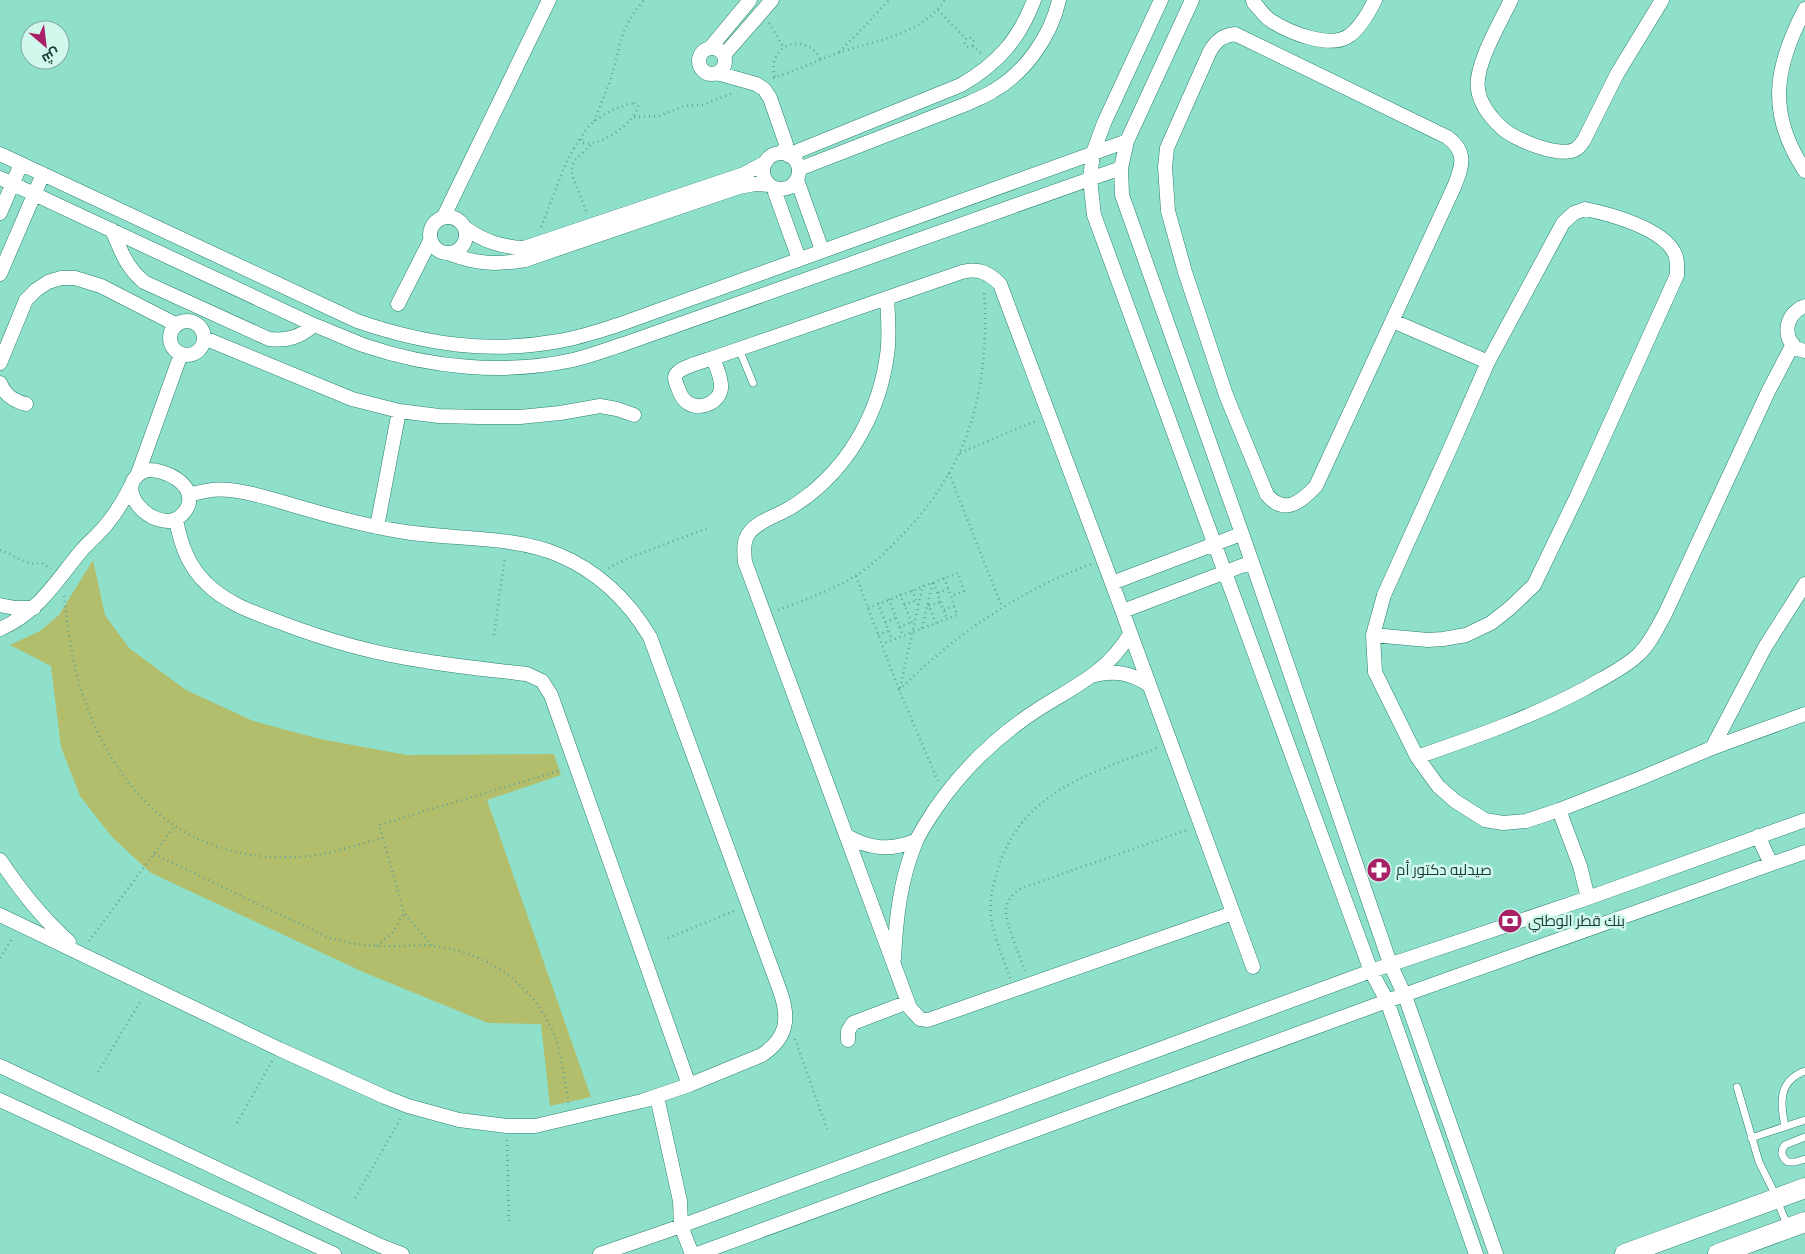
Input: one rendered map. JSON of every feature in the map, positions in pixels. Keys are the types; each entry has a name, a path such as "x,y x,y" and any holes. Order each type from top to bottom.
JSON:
{"street":[{"path":"443,218 549,0"},
{"path":"717,73 724,66 724,55 772,0"},
{"path":"398,304 430,241 431,229 438,220 443,218 455,219 477,236 492,243 527,251 738,182 773,156 785,154 827,139 960,85 977,76 1010,46 1024,24 1034,0"},
{"path":"738,182 784,189 793,184 798,175 834,156 969,103 994,91 1016,74 1035,53 1049,29 1059,0"},
{"path":"1161,0 1104,123 1094,153 1090,179 1094,215 1371,971 1387,1001 1476,1254"},
{"path":"1192,0 1127,141 1121,168 1122,196 1252,562 1391,966 1405,996 1496,1254"},
{"path":"1254,0 1254,3 1269,19 1298,34 1320,40 1337,40 1349,36 1356,30 1375,0"},
{"path":"1511,0 1489,44 1477,79 1480,98 1490,115 1503,129 1540,148 1566,152 1576,149 1584,140 1617,74 1662,0"},
{"path":"757,17 746,5 710,48 705,50 700,58 701,67 708,73 717,73 756,84 764,89 770,98 786,144 785,154"},
{"path":"1805,9 1791,34 1784,58 1779,88 1780,111 1784,131 1794,155 1805,171"},
{"path":"1235,34 1447,137 1457,144 1460,152 1461,168 1393,321 1316,486 1304,500 1295,504 1283,505 1273,501 1267,495 1226,395 1185,272 1168,211 1165,167 1168,148 1216,40 1235,34"},
{"path":"710,48 718,49 724,55"},
{"path":"960,85 969,103"},
{"path":"884,116 892,133"},
{"path":"827,139 834,156"},
{"path":"0,154 357,321 384,331 442,344 501,346 560,341 618,325 1127,141"},
{"path":"785,154 796,160 798,175 822,250"},
{"path":"766,162 764,177 772,186 799,259"},
{"path":"0,213 6,181 21,164"},
{"path":"6,181 314,325 364,345 411,358 467,368 530,366 574,360 1121,168"},
{"path":"0,274 43,174"},
{"path":"1373,635 1442,640 1466,634 1491,623 1510,608 1534,584 1578,494 1677,275 1675,253 1668,243 1640,226 1608,214 1585,209 1574,213 1563,223 1488,362 1387,587 1373,635 1375,672 1417,757 1438,786 1455,801 1485,820 1503,823 1526,821 1559,810 1712,748 1805,714"},
{"path":"430,241 438,251 466,260 488,264 505,264 527,251 592,224 608,225"},
{"path":"450,254 457,252 462,247 466,234 464,227"},
{"path":"112,230 127,264 134,274 144,282 269,339 293,339 304,334 314,325"},
{"path":"713,358 962,272 972,270 983,271 993,276 1000,284 1123,611 1253,967"},
{"path":"0,362 26,300 48,282 61,278 75,278 101,286 178,324 184,322 192,323 200,328 203,335 352,399 399,411 439,416 504,417 560,413 600,406 618,409 634,415"},
{"path":"887,298 888,353 883,380 863,430 831,474 812,492 790,508 757,526 749,533 745,542 744,552 745,562 894,965 914,1014 920,1019 928,1020 1233,913"},
{"path":"189,302 178,324 173,329 170,338 173,348 181,354 186,355 196,352 203,344 203,335 212,313"},
{"path":"1805,306 1795,311 1789,318 1787,327 1788,336 1792,344 1805,351"},
{"path":"1393,321 1488,362"},
{"path":"618,325 624,344"},
{"path":"1417,757 1512,724 1556,704 1608,676 1637,656 1650,641 1665,614 1792,344"},
{"path":"0,629 23,617 44,598 120,507 134,481 181,354"},
{"path":"0,383 3,390 9,396 17,402 26,404"},
{"path":"378,526 399,411"},
{"path":"147,470 166,473 182,484 188,495 188,506 185,511 176,519 165,521 146,512 133,498 134,481 147,470"},
{"path":"0,915 279,1049 408,1106 459,1120 507,1126 535,1126 657,1097 762,1055 772,1048 780,1038 785,1027 785,1003 650,637 630,607 618,594 596,576 574,562 541,548 507,542 443,537 378,526 347,520 240,491 214,490 188,495"},
{"path":"176,519 185,553 197,573 204,582 222,597 244,609 300,630 383,653 425,662 535,676 542,681 551,695 689,1085"},
{"path":"1112,583 1241,534"},
{"path":"1123,611 1252,562"},
{"path":"1712,748 1765,646 1805,584"},
{"path":"0,605 15,608 34,608"},
{"path":"894,965 898,902 906,868 916,841 944,796 973,762 1006,733 1029,715 1094,675 1118,653 1130,634"},
{"path":"1094,675 1106,672 1128,674 1149,685"},
{"path":"1559,810 1580,866 1588,898"},
{"path":"600,1254 682,1226 1371,971 1391,966 1588,898 1805,820"},
{"path":"847,836 873,848 902,846 916,841"},
{"path":"1758,836 1771,864"},
{"path":"697,1254 1387,1001 1805,852"},
{"path":"0,860 36,909 81,953"},
{"path":"848,1040 848,1031 854,1023 908,1002"},
{"path":"0,1066 372,1242 402,1254"},
{"path":"657,1097 680,1201 682,1226 692,1254"},
{"path":"0,1100 334,1254"},
{"path":"1625,1254 1805,1188"},
{"path":"1718,1254 1797,1225"}],"lane":[{"path":"739,349 753,383"},
{"path":"1785,1126 1781,1105 1784,1088 1795,1076 1805,1071"},
{"path":"1737,1087 1759,1162 1777,1199 1797,1225"},
{"path":"1751,1138 1805,1120"},
{"path":"1805,1137 1786,1145 1782,1152 1782,1157 1788,1162 1805,1159"}],"path":[{"path":"593,122 610,82 622,35 635,10 644,0"},
{"path":"838,53 889,0"},
{"path":"634,117 659,116 684,106 702,105 838,53 891,38 924,22 938,10 945,0"},
{"path":"938,10 966,39"},
{"path":"757,17 784,48"},
{"path":"776,77 774,61 776,56 784,48 795,44 806,45 815,51 821,61"},
{"path":"527,251 566,163 585,130 593,122 615,108 634,103 638,105 638,110 634,117 615,132 593,143 577,157 571,166 572,177 592,224"},
{"path":"581,137 581,142 585,144 593,143"},
{"path":"566,163 571,166"},
{"path":"765,615 818,595 856,576 896,542 916,521 949,473 968,434 983,372 986,341 983,271"},
{"path":"958,454 1049,416"},
{"path":"949,473 1002,607"},
{"path":"596,576 631,557 708,528"},
{"path":"494,634 507,542"},
{"path":"0,550 29,564 42,563 61,576 79,684 90,717 106,748 139,796 174,827 204,842 234,852 267,858 300,857 382,838"},
{"path":"899,690 952,642 1002,607 1035,588 1103,559"},
{"path":"868,608 958,572 964,590 951,596"},
{"path":"856,576 899,690 944,796"},
{"path":"882,644 957,615 944,578"},
{"path":"933,582 947,619"},
{"path":"922,628 933,582"},
{"path":"899,690 923,585"},
{"path":"937,593 948,589"},
{"path":"912,590 918,606"},
{"path":"900,594 913,628"},
{"path":"889,599 903,636"},
{"path":"904,605 916,600"},
{"path":"928,605 940,602"},
{"path":"878,603 892,640"},
{"path":"928,605 936,623"},
{"path":"944,610 954,606"},
{"path":"925,617 932,614"},
{"path":"885,622 896,618"},
{"path":"900,627 911,622"},
{"path":"878,635 888,631"},
{"path":"1014,990 992,923 990,899 1004,851 1016,829 1032,810 1051,794 1073,782 1170,743"},
{"path":"432,945 404,913 379,825 576,765"},
{"path":"1030,984 1007,919 1006,909 1014,893 1022,888 1200,826"},
{"path":"81,953 174,827"},
{"path":"154,854 327,937 344,942 377,946 432,945 472,955 490,963 515,980 535,1002 546,1018 556,1040 572,1118"},
{"path":"668,938 749,905"},
{"path":"377,946 393,932 404,913"},
{"path":"0,958 21,925"},
{"path":"98,1072 150,987"},
{"path":"786,1014 827,1129"},
{"path":"237,1123 279,1049"},
{"path":"355,1198 408,1106"},
{"path":"507,1126 509,1223"}],"green space":[{"path":"93,560 105,615 129,648 186,690 253,721 320,739 407,755 554,754 561,775 487,800 591,1097 550,1106 541,1024 488,1023 363,972 151,873 112,837 80,796 61,747 51,666 10,645 40,631 59,615"}],"place":[{"name":"صيدليه دكتور أم","path":"1379,870"},
{"name":"بنك قطر الوطني","path":"1510,921"}]}
